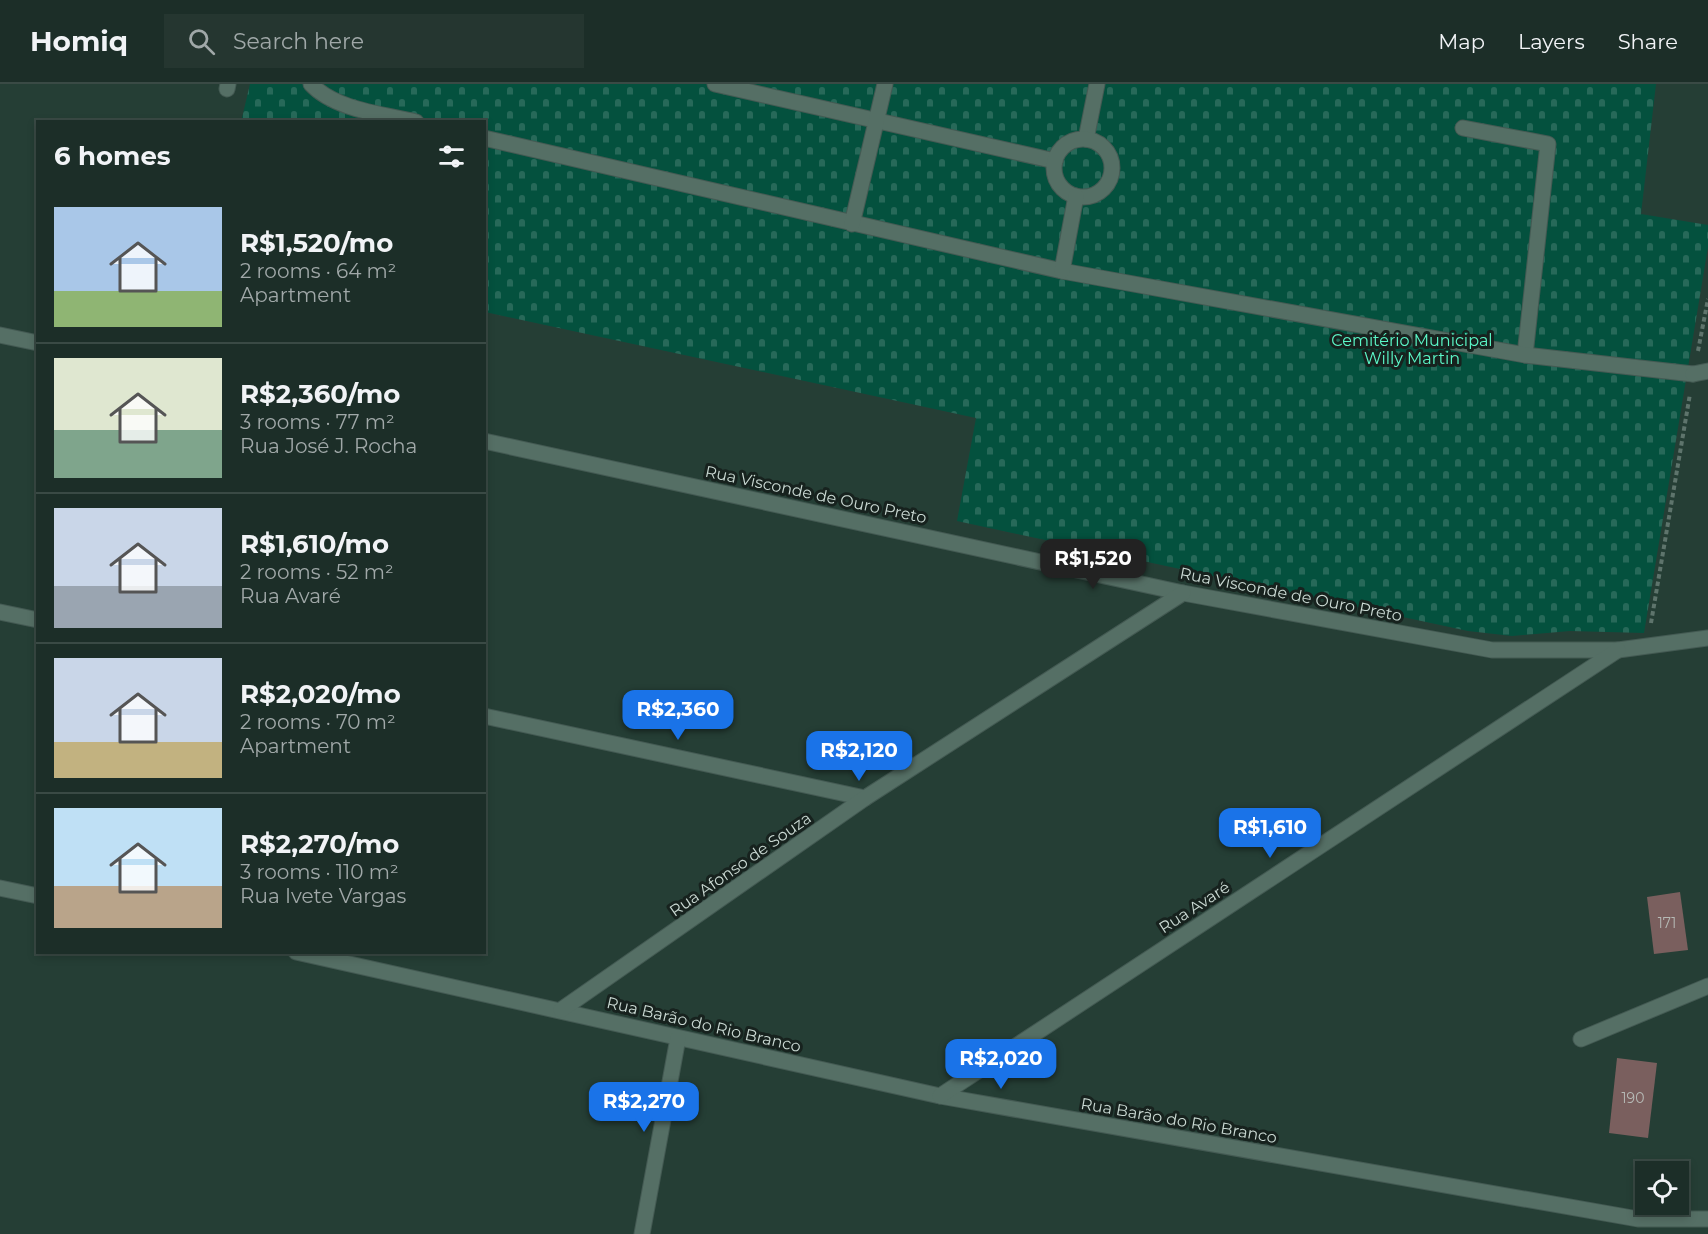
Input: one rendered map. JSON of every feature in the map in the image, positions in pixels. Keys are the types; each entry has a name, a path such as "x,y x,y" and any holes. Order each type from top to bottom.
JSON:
{"street":[{"path":"311,84 320,93 344,105 408,120"},
{"path":"716,84 1055,161"},
{"path":"852,224 885,84"},
{"path":"1086,139 1097,84"},
{"path":"1463,128 1548,144 1525,355"},
{"path":"486,138 1062,271 1525,355 1701,372"},
{"path":"1086,139 1101,144 1110,157 1112,173 1105,188 1092,196 1076,196 1063,189 1055,176 1055,161 1061,149 1072,141 1086,139"},
{"path":"1062,271 1076,196"},
{"path":"0,335 36,343"},
{"name":"Rua Visconde de Ouro Preto","path":"486,441 1183,593 1492,650 1618,650 1708,638"},
{"name":"Rua Afonso de Souza","path":"561,1010 865,798 1183,593"},
{"path":"0,612 36,620"},
{"name":"Rua Avaré","path":"940,1096 1618,650"},
{"path":"486,716 865,798"},
{"path":"0,886 36,895"},
{"name":"Rua Barão do Rio Branco","path":"305,954 940,1096 1638,1219 1708,1220"},
{"path":"1581,1039 1708,986"},
{"path":"642,1234 678,1038"}],"path":[{"path":"1647,647 1701,372 1708,299"}],"green space":[{"name":"Cemitério Municipal Willy Martin","path":"250,84 1656,84 1641,214 1708,225 1708,247 1644,633 1570,631 1512,636 1468,631 957,521 976,418 486,312 486,120 241,120"}],"building":[{"path":"1680,892 1688,950 1654,954 1647,897"},
{"path":"1617,1058 1657,1063 1648,1138 1609,1133"}]}
